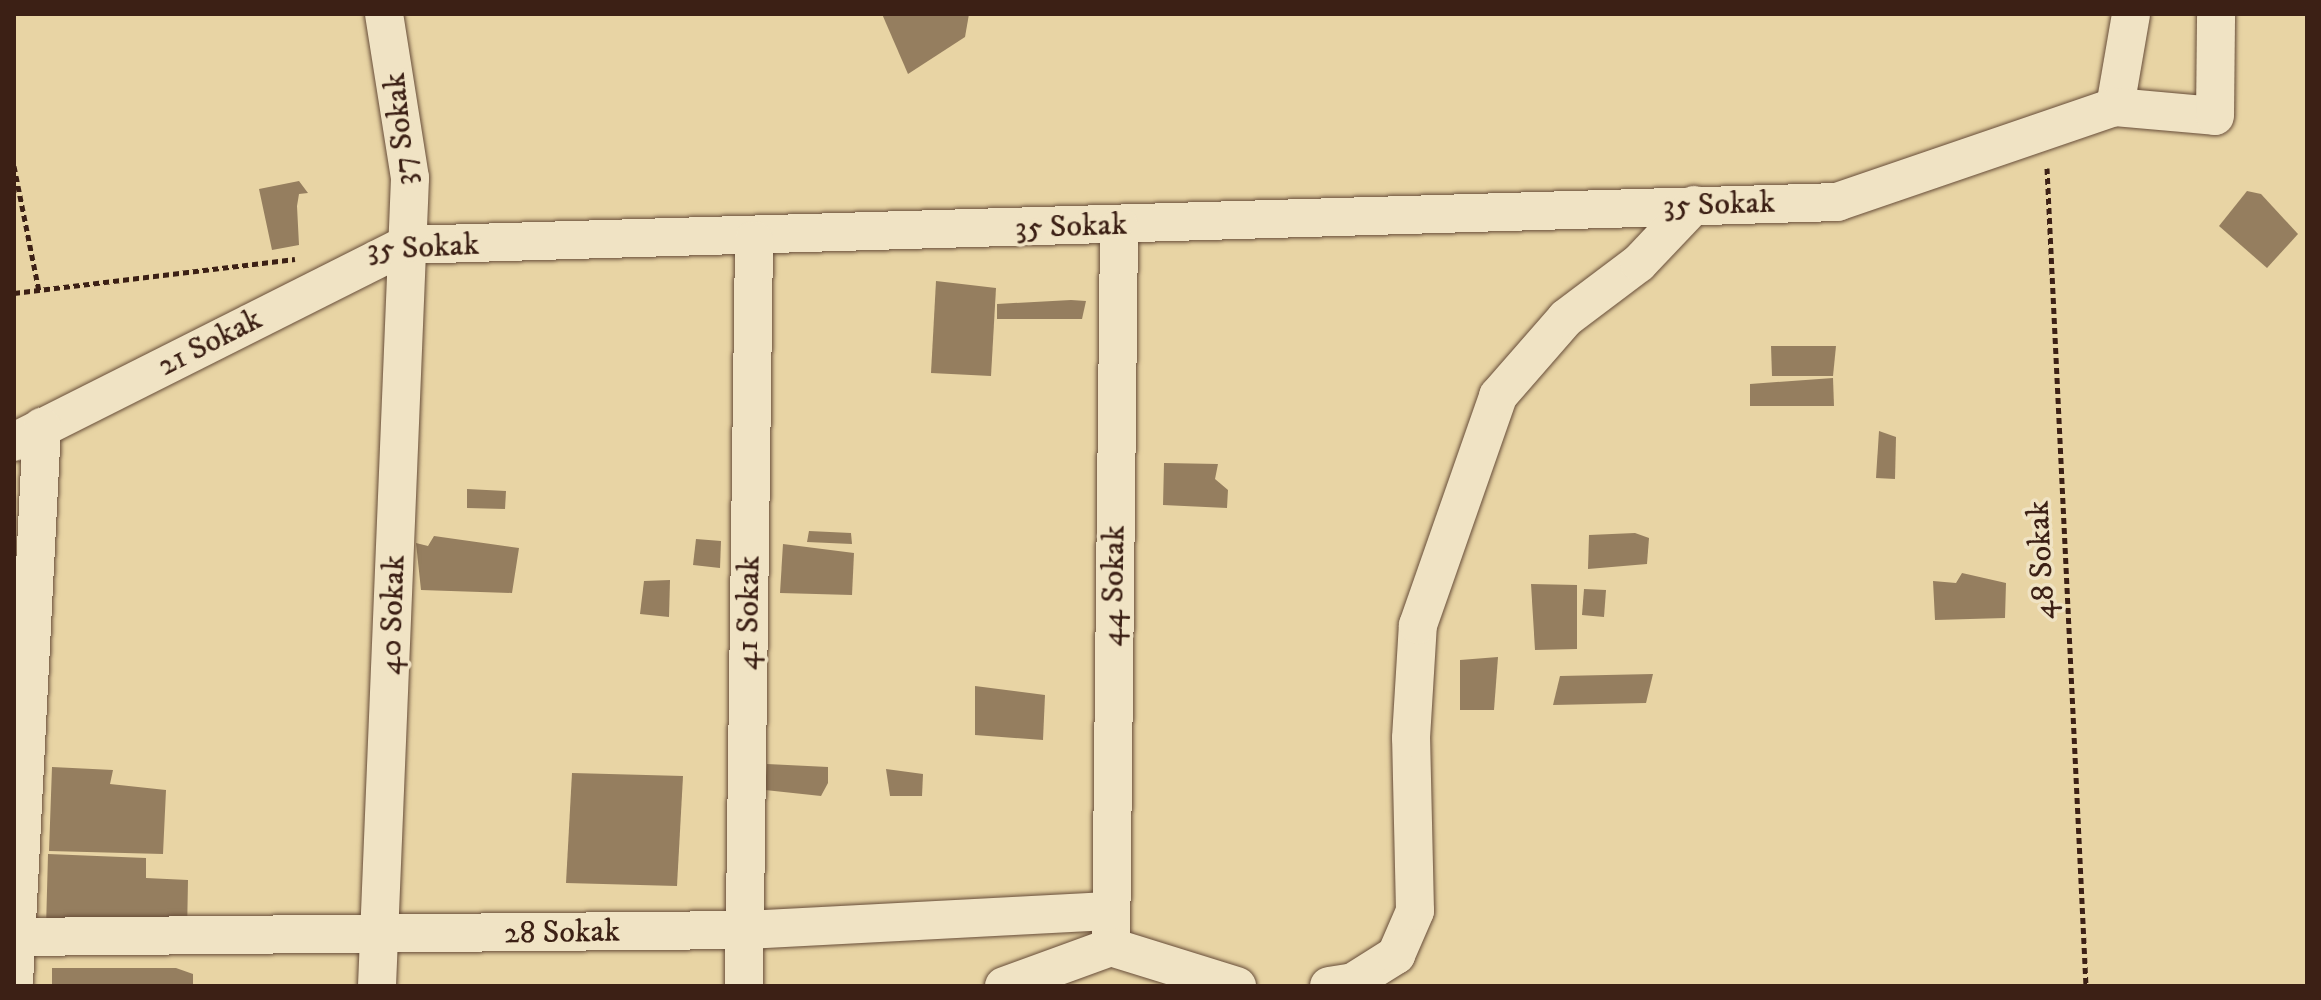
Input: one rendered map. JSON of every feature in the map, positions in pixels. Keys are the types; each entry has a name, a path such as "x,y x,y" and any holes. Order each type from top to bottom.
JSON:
{"street":[{"name":"37 Sokak","path":"384,14 410,178 406,245"},
{"path":"2131,14 2115,107 2215,116 2216,14"},
{"name":"35 Sokak","path":"406,245 754,240 1837,202 2115,107"},
{"path":"1329,986 1353,982 1396,955 1415,911 1411,738 1418,625 1498,396 1566,318 1639,263 1694,205"},
{"name":"44 Sokak","path":"1110,929 1119,226"},
{"name":"41 Sokak","path":"744,986 754,240"},
{"name":"21 Sokak","path":"28,434 406,245"},
{"name":"40 Sokak","path":"377,986 406,245"},
{"path":"14,982 28,434"},
{"path":"1004,986 1110,929 1237,986"},
{"name":"28 Sokak","path":"15,937 1110,929"}],"path":[{"name":"48 Sokak","path":"2046,131 2086,986"},
{"path":"14,166 39,291"},
{"path":"14,293 299,258"}],"building":[{"path":"882,14 969,14 965,37 908,74"},
{"path":"299,181 308,193 299,194 299,245 272,250 259,189"},
{"path":"2247,191 2261,194 2298,234 2267,268 2219,226"},
{"path":"936,281 996,288 991,376 931,373"},
{"path":"1086,301 1082,319 997,319 997,304"},
{"path":"1771,346 1836,346 1833,376 1772,376"},
{"path":"1833,378 1834,406 1750,406 1750,384"},
{"path":"1879,431 1896,437 1895,479 1876,478"},
{"path":"1164,463 1218,464 1215,479 1228,490 1227,508 1163,505"},
{"path":"467,489 506,491 505,509 467,508"},
{"path":"809,531 851,533 852,544 807,542"},
{"path":"1635,533 1649,538 1647,564 1588,569 1589,535"},
{"path":"434,536 519,548 512,593 421,590 416,543 428,546"},
{"path":"696,539 721,541 720,568 693,565"},
{"path":"783,544 854,553 852,595 780,593"},
{"path":"1962,573 2006,583 2005,618 1935,620 1933,581 1956,583"},
{"path":"670,580 669,617 640,614 644,581"},
{"path":"1531,584 1577,585 1577,649 1535,650"},
{"path":"1584,589 1606,590 1604,617 1582,615"},
{"path":"1498,657 1494,710 1460,710 1460,660"},
{"path":"1653,674 1646,703 1553,705 1560,676"},
{"path":"975,686 1045,695 1043,740 975,735"},
{"path":"767,764 828,767 828,783 821,796 765,790"},
{"path":"52,767 113,770 110,784 166,790 163,854 49,851"},
{"path":"886,769 923,774 922,796 890,796"},
{"path":"572,773 683,776 677,886 566,883"},
{"path":"48,854 146,858 146,878 188,880 187,934 46,928"},
{"path":"52,968 176,968 193,974 193,986 52,986"}]}
